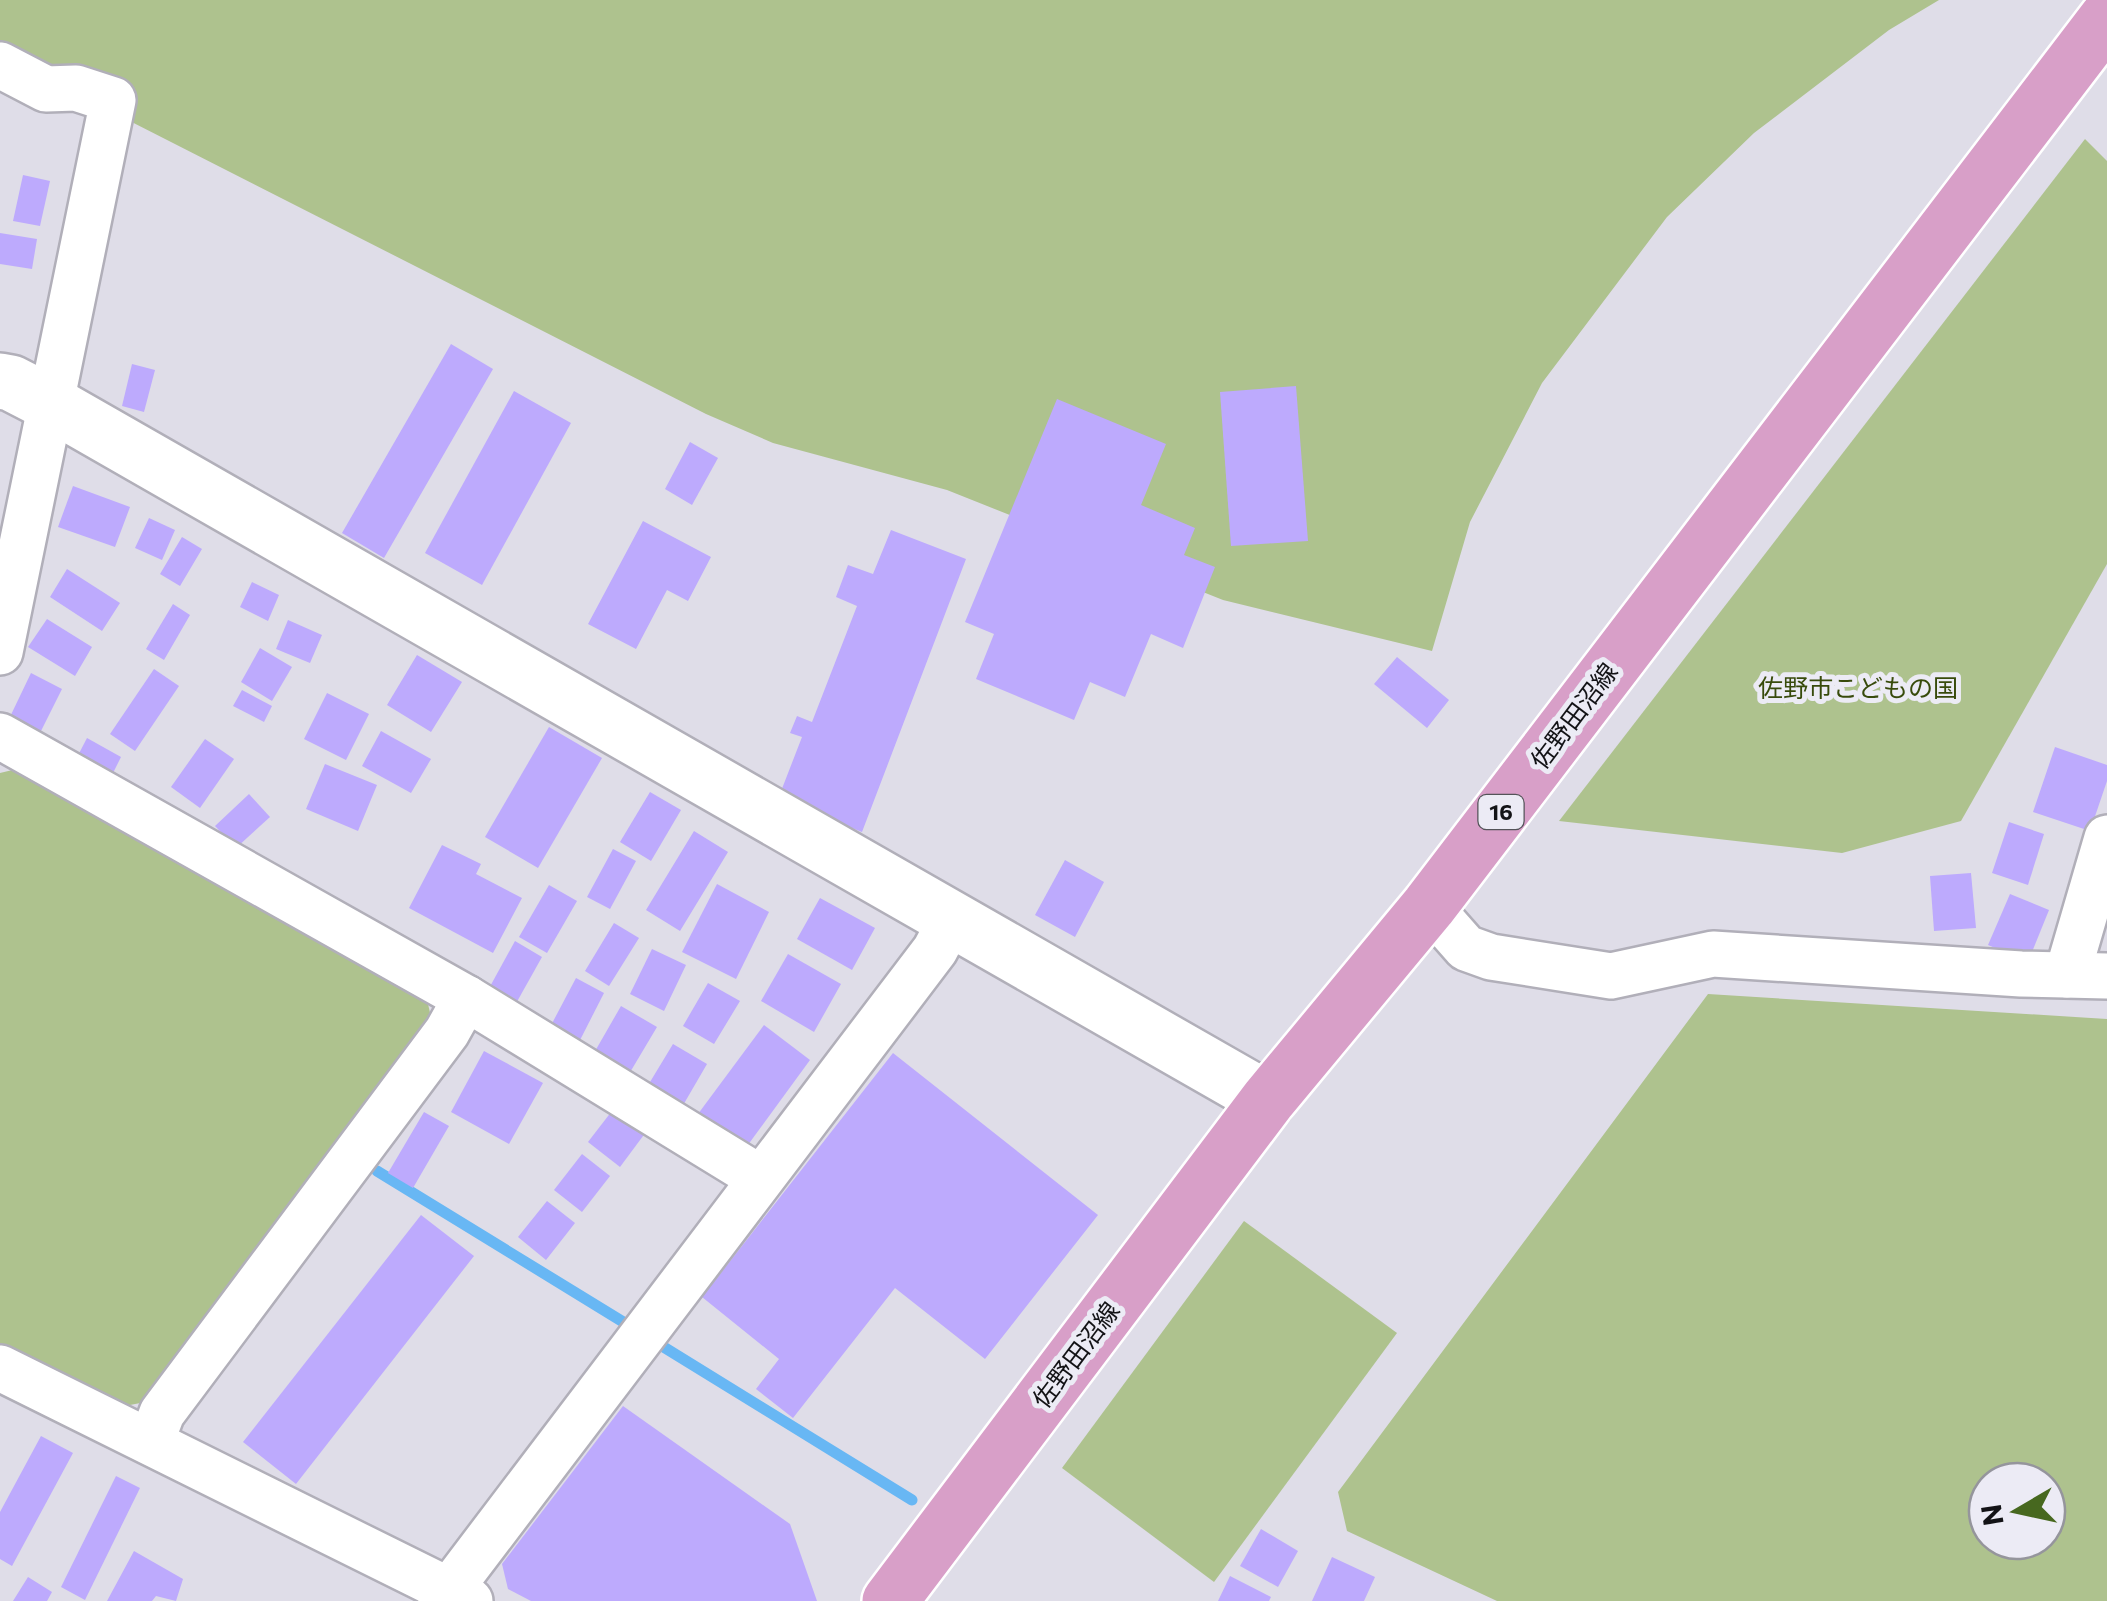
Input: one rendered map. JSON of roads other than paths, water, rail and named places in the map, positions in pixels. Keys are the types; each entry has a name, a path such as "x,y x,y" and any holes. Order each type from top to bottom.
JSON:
{"main road":[{"name":"佐野田沼線","path":"890,1601 1268,1100 1429,906 2107,18"}],"street":[{"path":"0,64 46,89 76,88 113,100 0,652"},
{"path":"0,381 50,403 1268,1100"},
{"path":"0,736 466,998 760,1178"},
{"path":"1429,906 1466,948 1491,957 1610,976 1713,954 2087,976 2107,838"},
{"path":"0,1368 453,1598 760,1178 935,950 952,918"},
{"path":"151,1442 162,1413 447,1032 466,998"}],"waterway":[{"path":"377,1171 633,1328"},
{"path":"649,1338 912,1500"}],"park label":[{"name":"佐野市こどもの国","path":"1858,688"}]}
